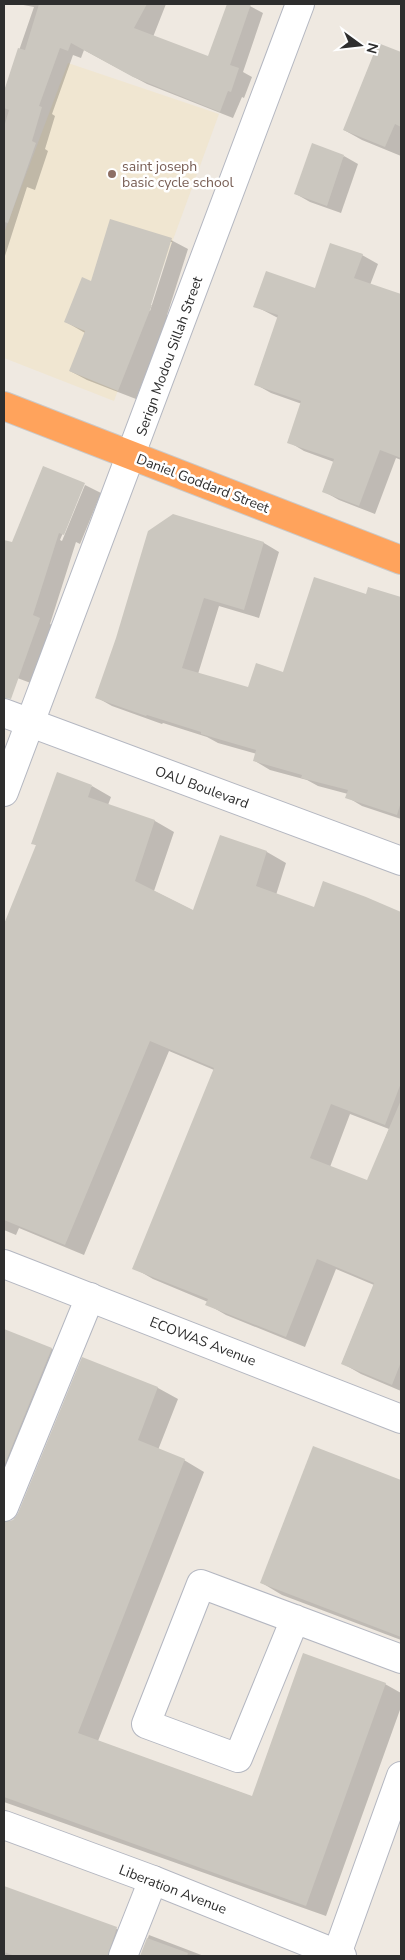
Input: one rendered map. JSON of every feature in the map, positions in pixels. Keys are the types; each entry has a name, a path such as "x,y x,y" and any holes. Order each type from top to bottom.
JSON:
{"highway":[{"name":"Daniel Goddard Street","path":"4,406 401,560"}],"street":[{"name":"Serign Modou Sillah Street","path":"4,792 300,4"},
{"name":"OAU Boulevard","path":"4,713 401,861"},
{"name":"ECOWAS Avenue","path":"4,1264 401,1418"},
{"path":"4,1507 90,1297"},
{"path":"295,1619 238,1758 146,1724 201,1584 295,1619 401,1659"},
{"path":"339,1955 401,1776"},
{"name":"Liberation Avenue","path":"4,1825 153,1880 339,1955"},
{"path":"123,1956 153,1880"}],"shaded area":[{"name":"saint joseph basic cycle school","path":"68,63 219,114 114,401 4,358 4,233"}],"building":[{"path":"39,4 147,4 134,28 208,56 227,4 251,4 230,65 239,68 231,92 228,91 220,112 133,77 71,43 68,51 60,48 39,106 42,107 32,141 36,143 8,223 4,222 4,127 9,110 4,108 4,91 18,48 25,50"},
{"path":"378,43 401,52 401,127 395,124 385,147 343,130"},
{"path":"312,143 344,155 327,206 294,194"},
{"path":"110,219 172,238 152,305 118,391 69,371 85,331 64,322 82,277 91,281"},
{"path":"330,243 363,254 354,278 401,294 401,458 380,450 359,506 322,492 334,459 287,443 301,401 254,385 278,315 253,307 266,271 315,288"},
{"path":"43,466 85,483 64,535 59,533 33,615 40,618 11,699 4,698 4,540 12,542"},
{"path":"173,514 264,542 244,610 204,598 182,668 248,687 256,663 283,672 314,577 366,594 368,587 401,597 401,802 397,815 345,798 348,790 301,778 302,775 253,761 256,750 201,734 201,732 146,716 95,698 116,638 148,531"},
{"path":"57,772 92,785 88,797 155,820 135,881 193,910 220,835 267,851 256,886 314,907 323,881 401,912 401,1083 385,1125 331,1104 310,1158 367,1180 401,1100 401,1362 392,1385 341,1364 374,1283 317,1259 286,1337 205,1305 208,1299 132,1269 214,1068 150,1041 65,1245 4,1220 4,924 36,845 31,844"},
{"path":"4,1329 52,1348 4,1466"},
{"path":"82,1357 158,1387 138,1440 185,1459 78,1733 252,1796 303,1653 386,1683 306,1906 4,1797 4,1522 13,1520 18,1513"},
{"path":"313,1446 401,1480 401,1637 260,1583"},
{"path":"4,1886 117,1927 108,1956 15,1956 4,1952"},
{"path":"147,1938 188,1953 187,1956 140,1956"}],"place":[{"name":"saint joseph basic cycle school","path":"112,174"}]}
